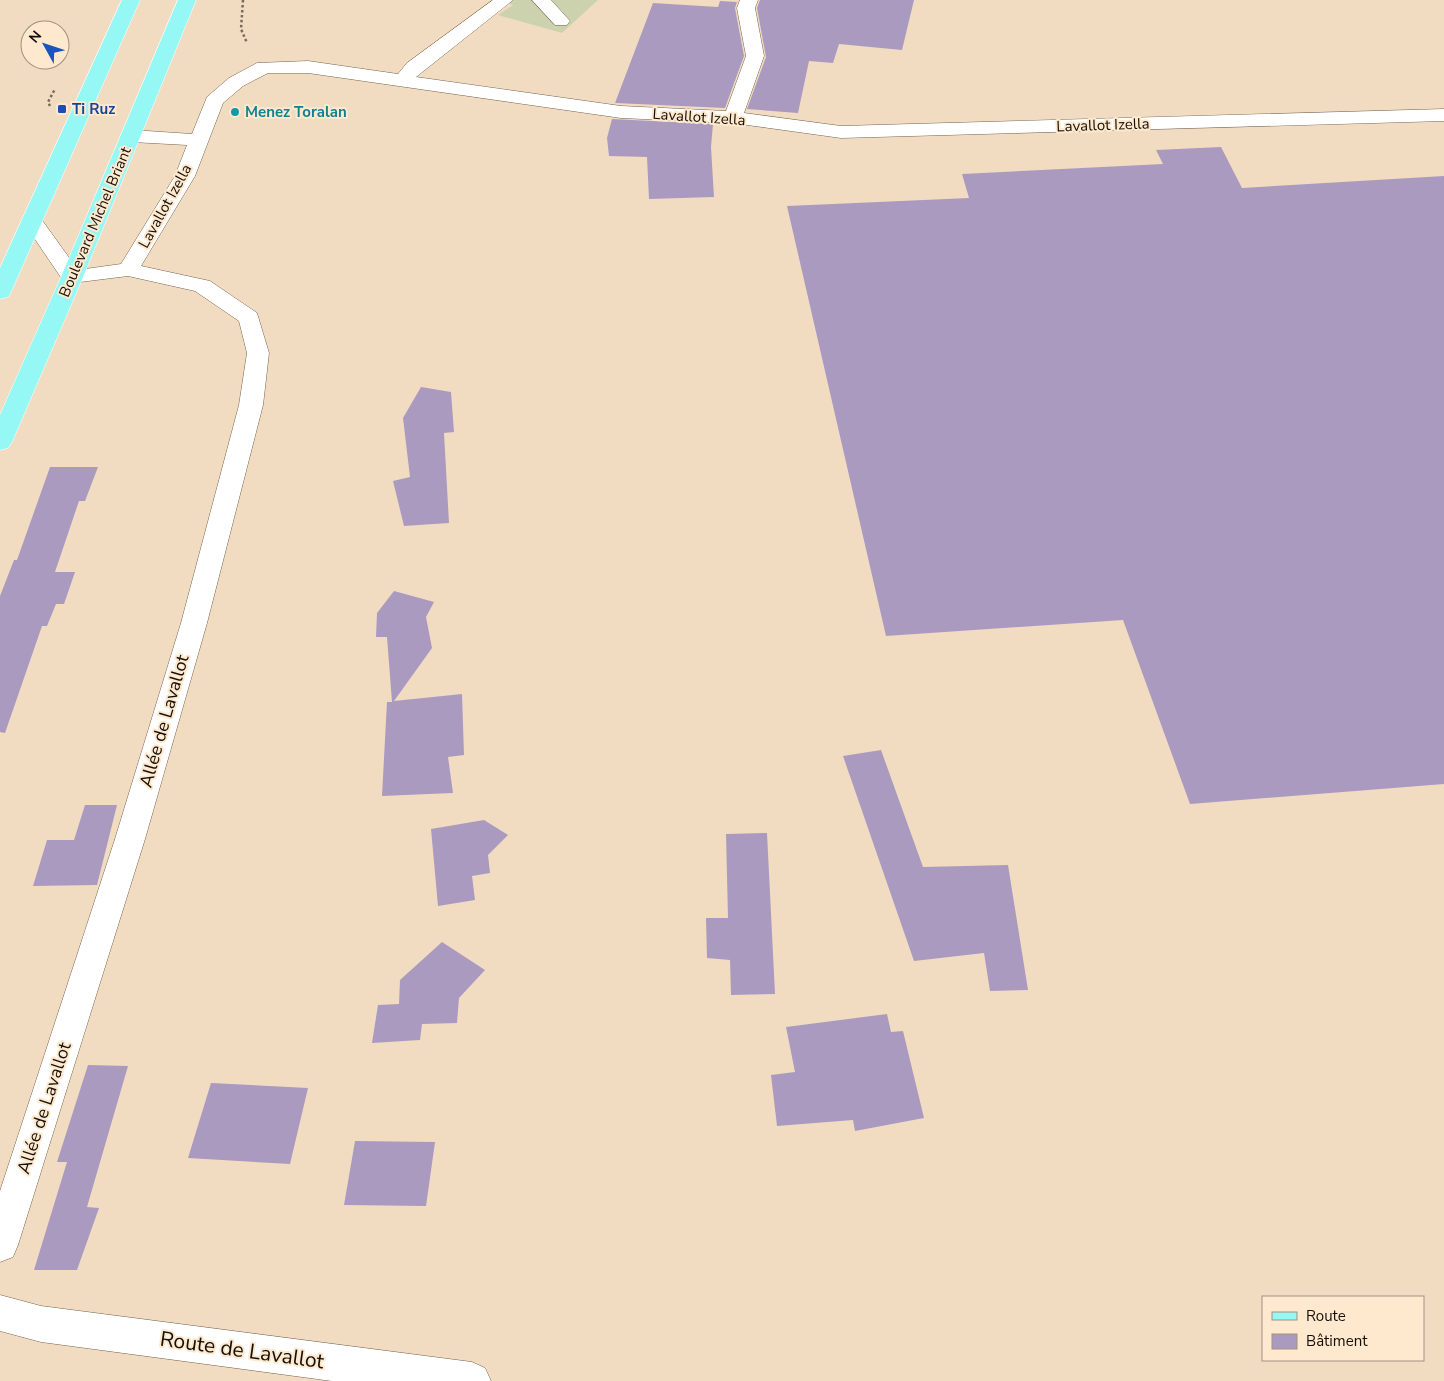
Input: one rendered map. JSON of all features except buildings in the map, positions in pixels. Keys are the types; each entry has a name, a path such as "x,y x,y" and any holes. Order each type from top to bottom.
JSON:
{"main road":[{"path":"0,292 131,0"},
{"name":"Boulevard Michel Briant","path":"0,442 72,278 187,0"}],"street":[{"path":"402,82 414,67 504,0"},
{"path":"541,0 561,21"},
{"path":"733,117 755,56 746,8 749,0"},
{"name":"Lavallot Izella","path":"128,270 185,176 214,101 236,82 264,67 308,67 621,112 733,117 841,132 1444,115"},
{"path":"132,136 198,140"},
{"path":"32,220 72,278 128,270"},
{"name":"Allée de Lavallot","path":"0,1245 130,839 194,622 251,404 257,362 258,353 249,318 202,286 128,270"},
{"path":"0,1313 41,1324"},
{"path":"0,1328 41,1324"},
{"name":"Route de Lavallot","path":"41,1324 472,1381"}],"path":[{"path":"243,0 241,29 251,50 264,67"}],"green space":[{"path":"497,0 598,0 562,33 498,15 513,5"}],"place":[{"name":"Ti Ruz","path":"62,109"},
{"name":"Menez Toralan","path":"235,112"}]}
